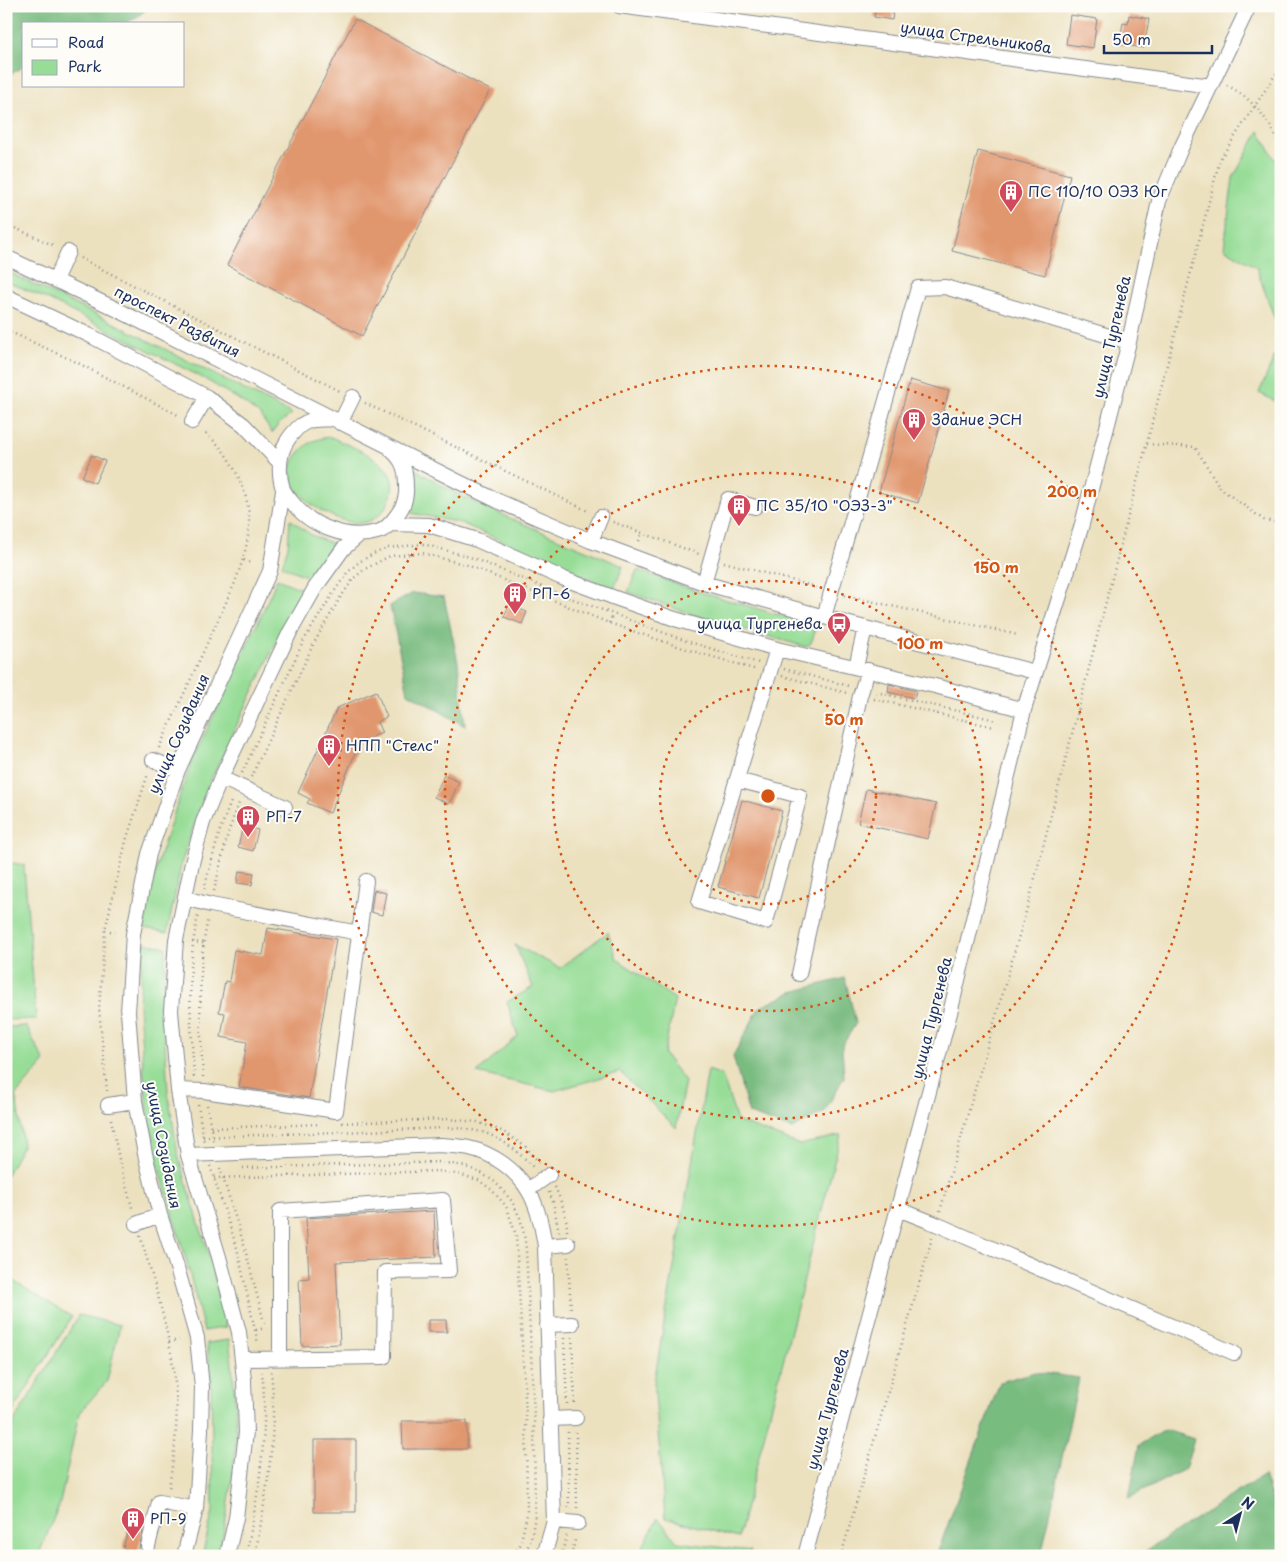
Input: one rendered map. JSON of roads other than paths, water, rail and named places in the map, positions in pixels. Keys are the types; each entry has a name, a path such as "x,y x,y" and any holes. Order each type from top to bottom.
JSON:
{"street":[{"name":"улица Стрельникова","path":"619,6 1213,82"},
{"name":"улица Тургенева","path":"806,1556 950,1013 1024,710 1082,528 1130,342 1159,201 1249,6"},
{"path":"55,280 68,252"},
{"name":"проспект Развития","path":"6,257 336,421"},
{"path":"824,617 918,288 945,287 1130,342"},
{"path":"6,296 91,336 206,397 244,425 280,463"},
{"path":"192,422 206,397"},
{"path":"336,421 353,397"},
{"path":"385,444 400,458 406,481 406,496 403,508 390,524 379,532 359,535 336,531 318,523 298,509 283,491 280,463 283,448 291,434 308,421 336,421 385,444 498,501 591,541 704,583 824,617 1035,672"},
{"name":"улица Созидания","path":"184,1556 196,1509 202,1387 197,1338 160,1215 145,1154 135,1101 128,1012 133,934 150,854 178,770 270,571 283,491"},
{"path":"704,583 728,499 755,507"},
{"path":"591,541 601,518"},
{"path":"390,524 429,525 477,540 562,578 675,619 777,649 1024,710"},
{"name":"улица Созидания","path":"228,1556 237,1509 246,1432 242,1359 239,1332 219,1257 188,1155 178,1090 171,1011 176,940 192,863 203,822 220,778 290,632 314,588 343,549 359,535"},
{"path":"799,974 861,692 865,628"},
{"path":"737,780 800,796 766,922 699,902 777,649"},
{"path":"153,760 178,770"},
{"path":"220,778 285,807"},
{"path":"178,1090 200,1091 336,1111 366,881"},
{"path":"185,898 359,933"},
{"path":"108,1105 135,1101"},
{"path":"188,1155 441,1146 470,1148 491,1156 508,1166 528,1190 537,1211 545,1246 554,1521 544,1556"},
{"path":"528,1190 546,1177"},
{"path":"242,1359 384,1357 386,1272 449,1271 442,1200 280,1211 270,1358"},
{"path":"898,1209 1234,1353"},
{"path":"136,1224 160,1215"},
{"path":"545,1246 564,1245"},
{"path":"547,1325 567,1324"},
{"path":"550,1419 572,1418"},
{"path":"148,1546 159,1502 196,1509"},
{"path":"554,1521 573,1523"}],"place":[{"name":"ПС 110/10 ОЭЗ Юг","path":"1011,213"},
{"name":"Здание ЭСН","path":"914,441"},
{"name":"ПС 35/10 \"ОЭЗ-3\"","path":"739,527"},
{"name":"РП-6","path":"515,615"},
{"name":"улица Тургенева","path":"839,645"},
{"name":"НПП \"Стелс\"","path":"329,767"},
{"name":"РП-7","path":"248,838"},
{"name":"РП-9","path":"133,1540"}]}
